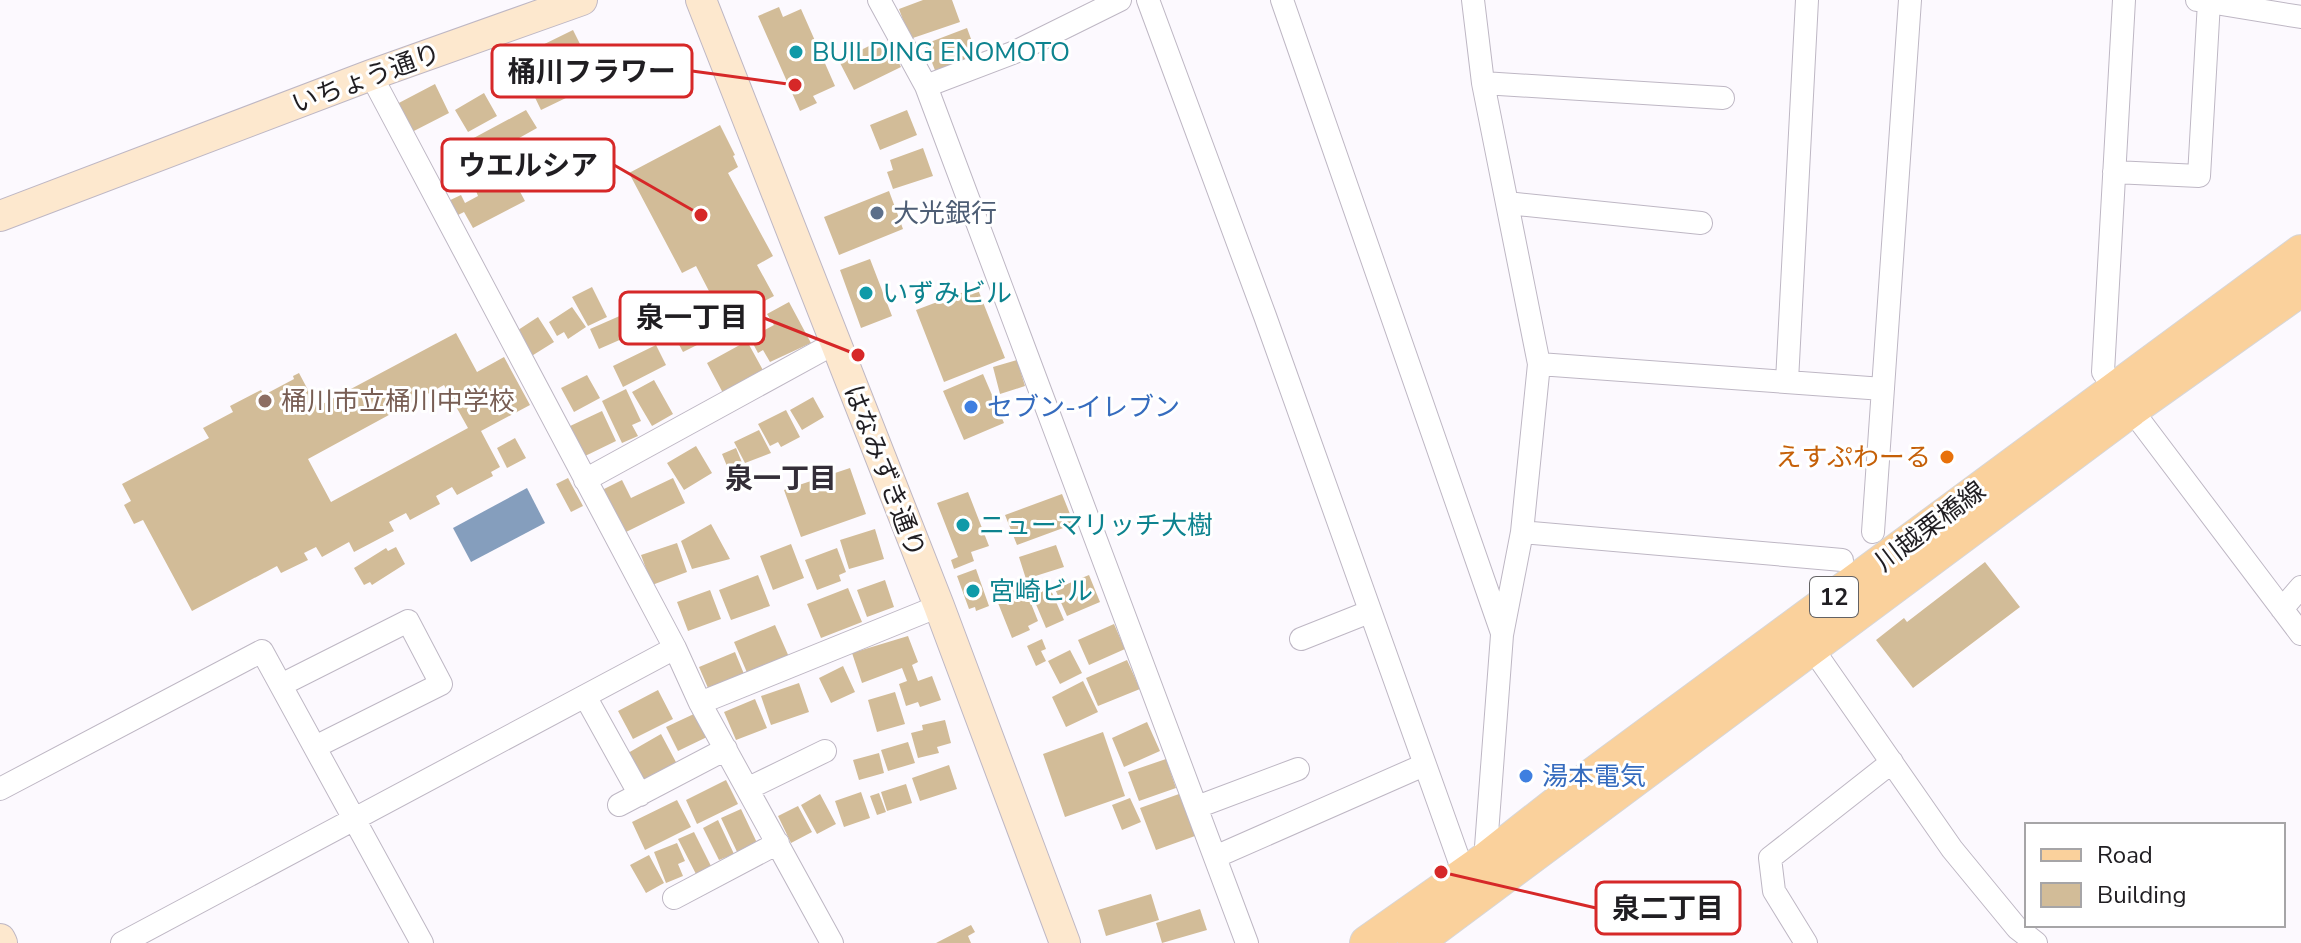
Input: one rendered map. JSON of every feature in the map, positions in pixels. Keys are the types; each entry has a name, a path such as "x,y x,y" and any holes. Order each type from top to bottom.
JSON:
{"main road":[{"name":"川越栗橋線","path":"1415,943 1812,648 2301,252"},
{"name":"川越栗橋線","path":"1367,943 1474,867 1593,775 2124,398 2301,289"}],"street":[{"name":"いちょう通り","path":"0,216 371,75 582,0"},
{"name":"はなみずき通り","path":"701,0 939,606 1065,943"},
{"path":"879,0 926,86 1247,943"},
{"path":"926,86 1015,52 1120,0"},
{"path":"1148,0 1265,316 1424,765 1474,867"},
{"path":"1282,0 1502,635"},
{"path":"1473,0 1483,83 1539,364 1522,532 1502,635 1474,867"},
{"path":"1787,381 1807,0"},
{"path":"1873,532 1910,0"},
{"path":"2124,0 2103,372 2301,634"},
{"path":"2114,172 2199,176 2203,1 2288,10"},
{"path":"371,75 675,648 700,703 778,843 822,940"},
{"path":"1483,83 1723,98"},
{"path":"1507,203 1701,223"},
{"path":"585,480 835,343"},
{"path":"1539,364 1883,389"},
{"path":"1522,532 1842,560"},
{"path":"2282,609 2301,587"},
{"path":"700,703 939,606"},
{"path":"1301,639 1369,612"},
{"path":"281,685 408,621 441,684 315,747"},
{"path":"122,943 675,648"},
{"path":"1812,648 1952,849 2017,928 2036,943"},
{"path":"0,789 262,651 422,943"},
{"path":"585,696 640,795"},
{"path":"619,805 726,749"},
{"path":"749,788 825,751"},
{"path":"1806,943 1774,891 1770,858 1892,762"},
{"path":"1215,857 1424,765"},
{"path":"1197,807 1298,769"},
{"path":"674,898 778,843"}],"water":[{"path":"527,488 545,523 471,562 453,528"}],"building":[{"path":"923,0 952,0 960,22 910,39 899,9"},
{"name":"BUILDING ENOMOTO","path":"779,7 783,17 801,9 835,86 813,96 817,103 800,111 758,16"},
{"path":"967,28 978,58 936,73 925,44"},
{"path":"573,30 599,82 541,110 516,58"},
{"path":"889,43 901,67 854,90 839,61 873,44 876,49"},
{"path":"435,84 449,113 410,133 395,105"},
{"path":"484,93 497,116 468,132 455,110"},
{"path":"526,110 537,128 480,160 470,140"},
{"path":"907,110 917,135 880,150 870,125"},
{"path":"720,125 738,167 728,173 773,256 757,265 774,296 725,322 696,266 682,273 629,173"},
{"path":"923,148 933,176 893,189 887,172 893,170 890,160"},
{"path":"510,173 525,201 473,228 464,212 454,217 446,202 461,195 465,203 478,196 476,191"},
{"path":"889,191 903,229 839,255 824,217"},
{"name":"いずみビル","path":"870,259 892,316 861,328 840,270"},
{"path":"592,287 607,317 588,326 572,297"},
{"path":"977,287 1005,358 944,382 916,310"},
{"path":"703,291 725,332 713,339 710,333 694,341 697,345 683,352 669,326 674,323 670,316 681,311 678,304"},
{"path":"789,302 811,343 770,362 763,350 758,353 750,338 774,325 767,314"},
{"path":"572,307 586,327 568,339 564,332 557,336 549,322"},
{"path":"631,311 640,331 599,349 590,329"},
{"path":"538,317 554,342 530,357 515,332"},
{"path":"456,333 477,372 504,357 530,405 481,431 500,467 491,472 493,476 457,495 452,487 436,496 440,504 410,520 406,513 389,522 394,531 354,552 349,542 322,557 316,547 304,553 308,560 281,573 277,566 192,611 143,520 134,524 124,505 131,501 122,484 209,438 203,428 233,412 230,406 261,390 264,395 294,379 293,376 299,373 317,407","holes":["444,385 468,428 331,502 308,459"]},
{"path":"747,341 764,372 723,393 707,363"},
{"path":"656,345 666,365 623,387 613,366"},
{"path":"1017,360 1025,386 1000,394 993,367"},
{"path":"983,374 1004,423 964,440 943,391"},
{"path":"587,375 600,398 574,412 561,388"},
{"path":"654,380 673,414 652,426 632,392"},
{"path":"626,389 641,421 632,425 638,436 622,443 602,401"},
{"path":"813,397 824,417 802,430 790,410"},
{"path":"786,410 800,437 781,447 778,442 770,446 758,424"},
{"path":"602,411 616,441 583,457 568,427"},
{"path":"759,430 771,453 745,463 734,442"},
{"path":"515,438 526,458 507,468 497,448"},
{"path":"696,446 712,473 684,490 667,463"},
{"path":"736,448 743,465 729,471 722,454"},
{"path":"850,468 866,514 801,537 784,490"},
{"path":"568,478 583,506 571,512 556,484"},
{"path":"673,478 685,503 624,533 602,490 622,480 631,498"},
{"name":"ニューマリッチ大樹","path":"968,492 989,546 971,552 974,561 954,569 951,560 958,557 937,503"},
{"path":"1062,494 1074,524 1017,545 1005,515"},
{"path":"711,524 730,559 692,569 681,541"},
{"path":"875,529 884,559 849,569 840,540"},
{"path":"677,543 687,572 652,585 641,555"},
{"path":"791,544 804,578 773,590 760,556"},
{"path":"1056,545 1064,567 1026,579 1019,557"},
{"path":"396,547 405,564 372,585 370,582 364,585 354,568 386,548 388,551"},
{"path":"837,548 846,572 839,575 841,581 817,590 805,560"},
{"path":"1985,562 2020,607 1913,688 1876,640 1904,618 1907,622"},
{"name":"宮崎ビル","path":"976,569 989,606 976,611 975,607 969,609 957,576"},
{"path":"758,575 770,606 731,620 719,590"},
{"path":"1089,575 1100,602 1067,616 1055,589"},
{"path":"885,580 894,607 867,617 857,590"},
{"path":"1024,586 1038,621 1028,626 1030,630 1012,638 996,598"},
{"path":"848,588 862,622 821,638 807,604"},
{"path":"1050,588 1064,620 1046,628 1032,595"},
{"path":"710,590 721,619 688,631 677,602"},
{"path":"1114,624 1125,649 1089,665 1078,640"},
{"path":"775,625 789,657 748,675 734,642"},
{"path":"908,636 918,662 912,665 918,681 932,676 941,700 920,707 918,702 906,706 899,684 907,681 902,668 862,683 852,653"},
{"path":"1042,639 1046,649 1041,651 1046,661 1036,666 1027,646"},
{"path":"1070,650 1082,673 1060,684 1048,661"},
{"path":"735,652 744,674 708,688 699,667"},
{"path":"1127,660 1140,689 1098,706 1086,678"},
{"path":"843,666 855,692 831,703 819,678"},
{"path":"1083,681 1098,712 1066,727 1052,697"},
{"path":"799,683 809,712 771,725 761,696"},
{"path":"658,690 673,719 633,739 618,711"},
{"path":"895,692 905,724 877,732 868,700"},
{"path":"755,699 767,728 736,740 724,712"},
{"path":"696,713 707,737 678,751 666,727"},
{"path":"945,720 951,743 937,747 939,753 918,758 911,733 923,730 922,725"},
{"path":"1147,722 1160,751 1124,767 1112,738"},
{"path":"1103,732 1125,796 1065,817 1043,754"},
{"path":"661,734 677,764 644,782 628,753"},
{"path":"908,742 915,763 888,771 881,750"},
{"path":"879,753 884,773 859,780 853,760"},
{"path":"1166,759 1176,788 1139,801 1128,772"},
{"path":"949,765 957,789 920,801 912,778"},
{"path":"726,780 738,804 697,824 686,800"},
{"path":"906,784 912,803 887,811 881,792"},
{"path":"861,792 870,818 844,827 835,801"},
{"path":"879,793 886,812 877,815 870,796"},
{"path":"820,794 836,824 817,834 801,805"},
{"path":"1179,794 1195,836 1156,850 1140,808"},
{"path":"1130,798 1141,822 1122,830 1112,805"},
{"path":"677,800 691,827 645,850 632,822"},
{"path":"798,806 812,832 791,843 778,816"},
{"path":"741,809 758,845 738,854 721,818"},
{"path":"718,820 734,854 719,860 703,828"},
{"path":"694,832 711,866 696,874 678,839"},
{"path":"677,843 685,861 678,864 683,876 666,883 654,852"},
{"path":"649,855 664,883 646,893 630,865"},
{"path":"1151,894 1159,920 1106,936 1098,910"},
{"path":"1200,909 1207,930 1162,943 1156,923"},
{"path":"971,925 975,932 968,936 971,943 936,943"}],"place":[{"name":"BUILDING ENOMOTO","path":"796,52"},
{"name":"桶川フラワー","path":"795,85"},
{"name":"大光銀行","path":"877,213"},
{"name":"ウエルシア","path":"701,215"},
{"name":"いずみビル","path":"866,293"},
{"name":"泉一丁目","path":"858,355"},
{"name":"桶川市立桶川中学校","path":"265,401"},
{"name":"セブン-イレブン","path":"971,407"},
{"name":"えすぷわーる","path":"1947,457"},
{"name":"ニューマリッチ大樹","path":"963,525"},
{"name":"宮崎ビル","path":"973,591"},
{"name":"湯本電気","path":"1526,776"},
{"name":"泉二丁目","path":"1441,872"}],"district":[{"name":"泉一丁目","path":"781,478"}]}
